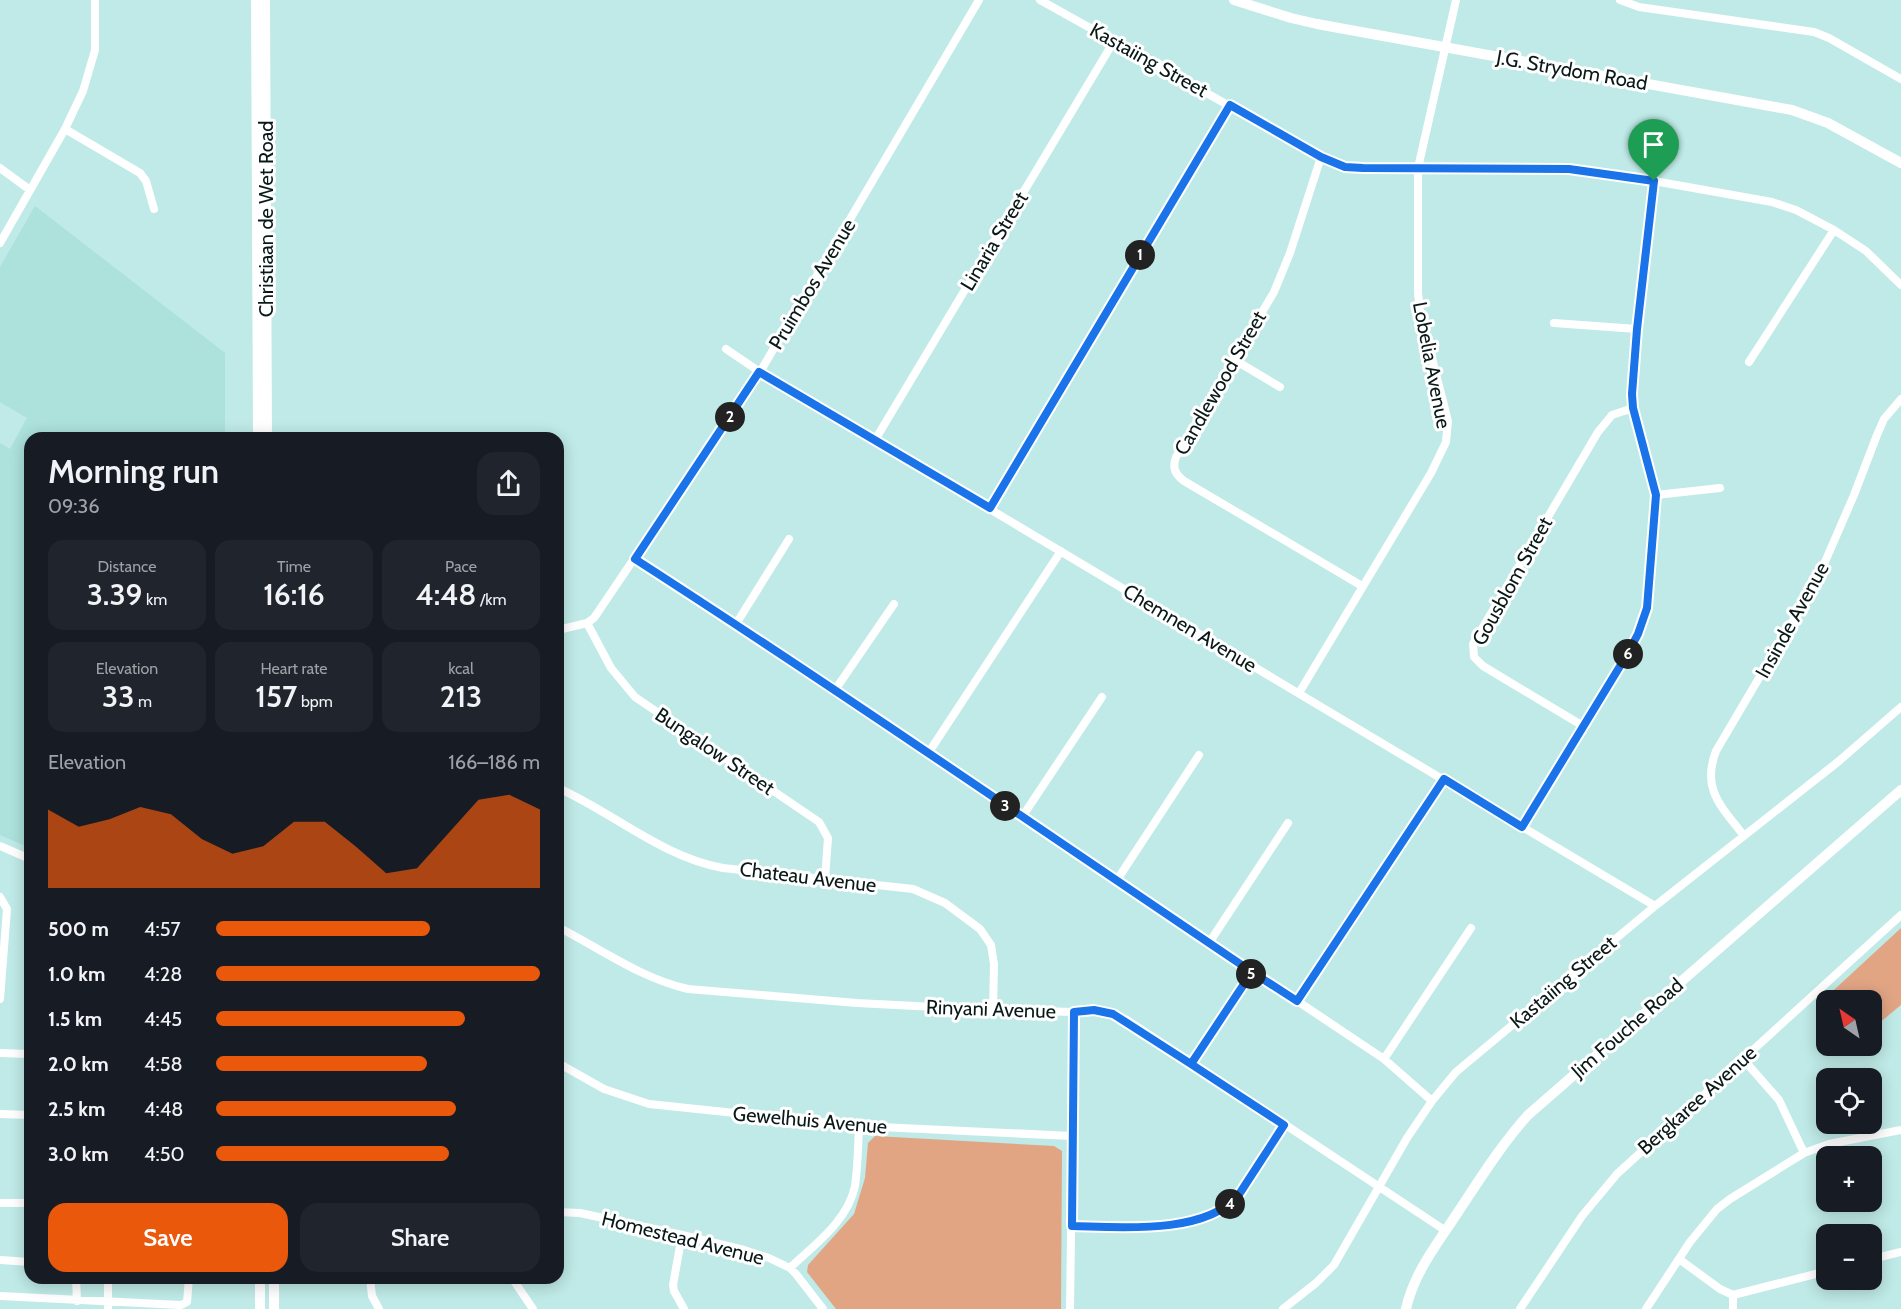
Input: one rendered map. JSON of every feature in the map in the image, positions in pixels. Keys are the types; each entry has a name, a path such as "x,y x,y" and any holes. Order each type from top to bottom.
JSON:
{"street":[{"path":"0,243 65,129 83,91 95,50 95,0"},
{"name":"Christiaan de Wet Road","path":"256,0 258,432"},
{"name":"Christiaan de Wet Road","path":"265,0 267,432"},
{"name":"Pruimbos Avenue","path":"587,623 600,611 759,372 980,0"},
{"name":"Kastaiing Street","path":"1040,0 1321,157 1345,167 1569,169 1772,202 1796,210 1834,230 1866,251 1901,285"},
{"name":"J.G. Strydom Road","path":"1234,0 1310,23 1792,110 1828,123 1901,164"},
{"name":"Lobelia Avenue","path":"1299,693 1431,473 1443,451 1448,432 1444,405 1420,311 1418,168 1456,0"},
{"path":"1620,0 1639,8 1814,32 1829,38 1901,79"},
{"name":"Linaria Street","path":"875,440 1114,41"},
{"path":"990,508 1230,105"},
{"path":"65,129 140,172 147,181 154,208"},
{"name":"Candlewood Street","path":"1321,157 1290,253 1274,292 1176,457 1176,473 1184,481 1362,586"},
{"path":"0,168 30,190"},
{"path":"1522,827 1628,653 1644,619 1648,599 1656,495 1633,408 1632,394 1654,181"},
{"path":"1749,362 1834,230"},
{"path":"1554,323 1637,329"},
{"name":"Chemnen Avenue","path":"726,349 759,372 1655,906"},
{"path":"1233,359 1280,387"},
{"name":"Insinde Avenue","path":"1744,836 1714,795 1710,776 1712,762 1716,751 1818,578 1880,427 1889,412 1901,399"},
{"name":"Gousblom Street","path":"1583,726 1483,666 1474,657 1473,644 1598,432 1612,415 1633,408"},
{"path":"1656,495 1720,488"},
{"path":"736,624 789,539"},
{"path":"929,752 1061,551"},
{"path":"635,559 929,752 1022,817 1384,1059 1432,1101"},
{"path":"835,690 894,604"},
{"path":"564,629 587,623"},
{"name":"Bungalow Street","path":"587,623 611,668 635,697 819,822 828,838 825,879"},
{"path":"1022,817 1102,697"},
{"name":"Kastaiing Street","path":"1283,1309 1316,1283 1334,1265 1404,1144 1432,1101 1462,1066 1655,906 1839,761 1901,707"},
{"path":"1117,880 1199,755"},
{"path":"1297,1001 1444,779"},
{"name":"Jim Fouche Road","path":"1406,1309 1410,1292 1419,1272 1503,1144 1528,1115 1901,790"},
{"name":"Chateau Avenue","path":"564,791 667,849 696,861 723,868 913,889 945,903 969,920 987,937 993,953 993,1010"},
{"path":"1209,943 1288,823"},
{"path":"0,846 24,856"},
{"path":"0,897 7,909 0,999"},
{"name":"Bergkaree Avenue","path":"1520,1309 1598,1195 1624,1167 1901,915"},
{"path":"1384,1059 1471,928"},
{"name":"Rinyani Avenue","path":"564,930 648,977 688,989 857,1003 993,1010 1074,1012 1094,1010 1113,1014 1446,1231"},
{"path":"1191,1064 1252,972"},
{"path":"1070,1309 1074,1012"},
{"path":"0,1053 24,1054"},
{"path":"1743,1059 1779,1100 1803,1153"},
{"name":"Gewelhuis Avenue","path":"564,1066 604,1089 649,1104 859,1126 1072,1136"},
{"path":"0,1114 24,1115"},
{"path":"1072,1226 1167,1226 1218,1211 1238,1196 1284,1125"},
{"path":"790,1268 832,1228 846,1209 855,1186 859,1126"},
{"path":"1646,1309 1678,1260 1717,1209 1749,1185 1803,1153 1829,1144 1901,1130"},
{"path":"0,1203 24,1203"},
{"name":"Homestead Avenue","path":"564,1212 580,1213 756,1253 790,1268 823,1309"},
{"path":"682,1235 673,1285 684,1309"},
{"path":"1882,1257 1901,1252"},
{"path":"0,1260 24,1262"},
{"path":"1678,1260 1720,1289 1733,1295 1816,1274"},
{"path":"76,1284 77,1301"},
{"path":"108,1284 108,1306"},
{"path":"0,1296 77,1301 108,1306 184,1305 187,1302 188,1284"},
{"path":"260,1284 260,1309"},
{"path":"274,1284 274,1309"},
{"path":"371,1284 372,1296 379,1309"},
{"path":"516,1284 533,1309"},
{"path":"1733,1295 1733,1309"}],"shaded area":[{"path":"35,206 225,353 225,432 24,432 24,845 0,835 0,443 10,449 27,418 0,402 0,267"},
{"path":"1901,928 1901,1005 1882,1021 1882,990 1834,990"},
{"path":"875,1136 1054,1146 1062,1151 1061,1309 836,1309 807,1272 808,1265 854,1214 865,1178 868,1143"}],"route":[{"path":"1654,181 1569,169 1345,167 1321,157 1230,105 990,508 759,372 635,559 929,752 1252,972 1191,1064 1284,1125 1238,1196 1218,1211 1167,1226 1072,1226 1074,1012 1101,1011 1127,1020 1191,1064 1222,1018 1252,972 1297,1001 1444,779 1522,827 1628,653 1638,634 1647,608 1656,495 1633,408 1632,394 1654,181"}]}
